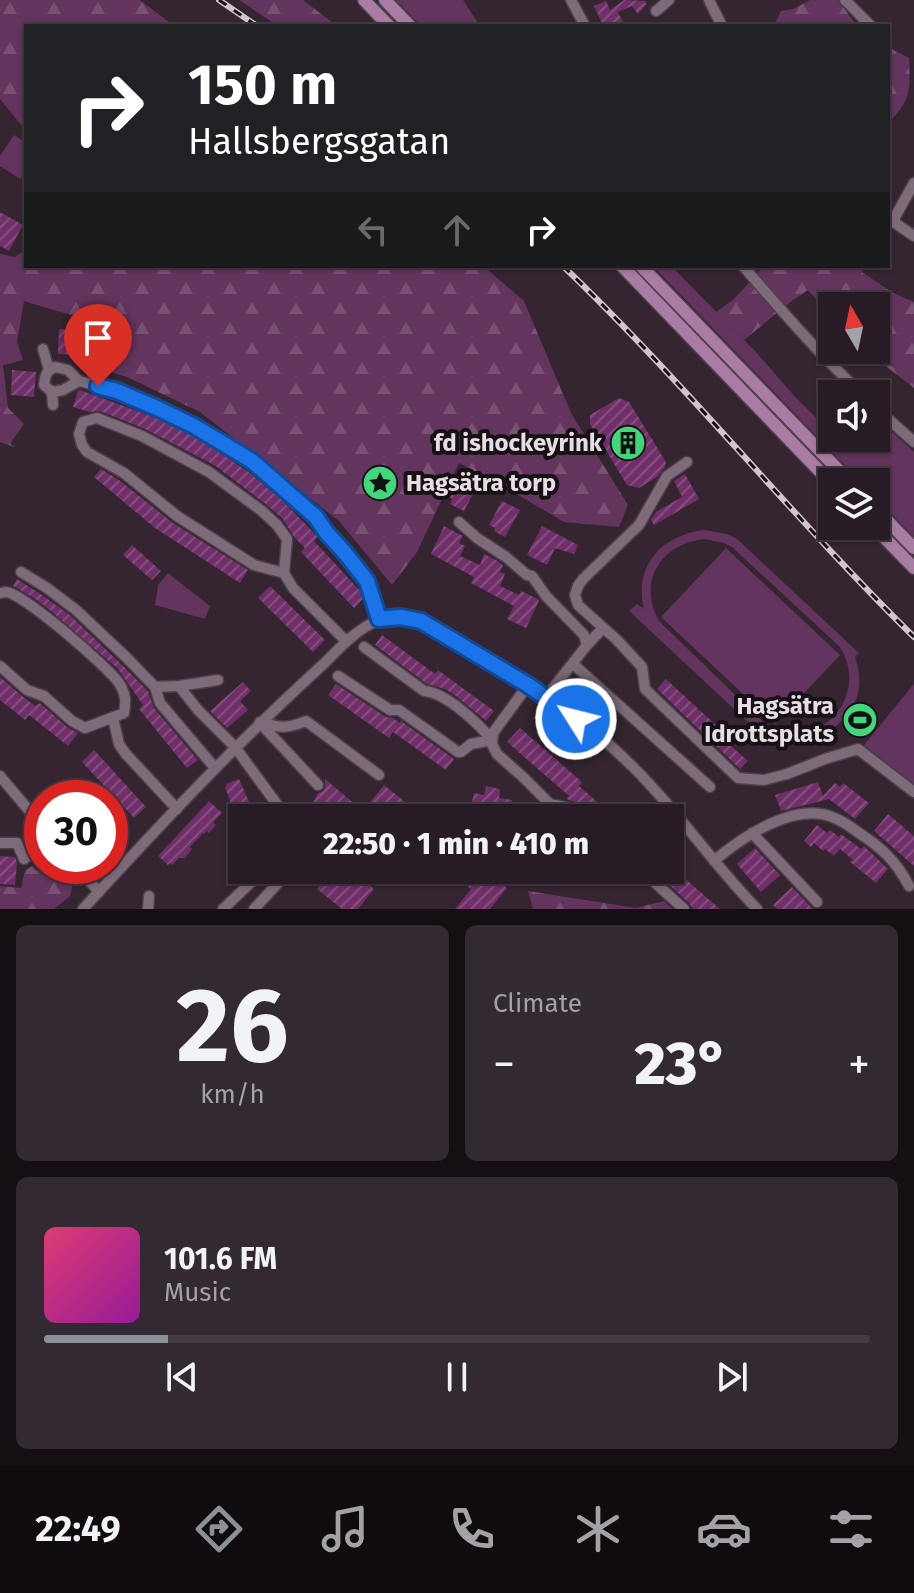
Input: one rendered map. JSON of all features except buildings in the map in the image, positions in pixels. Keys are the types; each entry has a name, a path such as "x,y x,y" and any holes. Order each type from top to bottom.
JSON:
{"main road":[{"path":"364,0 387,24"},
{"path":"385,0 408,24"},
{"path":"624,268 818,469"},
{"path":"643,268 836,468"},
{"path":"890,523 914,548"},
{"path":"887,540 914,568"}],"street":[{"path":"571,0 584,24"},
{"path":"656,11 669,0"},
{"path":"709,0 721,24"},
{"path":"845,0 869,24"},
{"path":"914,183 895,217 895,223 914,236"},
{"path":"745,268 848,380"},
{"path":"43,349 49,370"},
{"path":"53,405 52,392 44,385 45,376 55,367 68,370 79,381 117,391 157,408 252,461 316,517 367,581 384,618"},
{"path":"52,392 79,381"},
{"path":"284,573 244,559 177,516 124,473 87,452 79,434 83,422 97,418 142,436 209,472 262,511 287,539 284,573 293,588 346,641"},
{"path":"890,421 914,442"},
{"path":"687,462 667,476 639,525 583,579 575,595 578,605 642,667 645,689 738,778 764,780 858,749 914,792"},
{"path":"459,522 532,576 546,596 584,635 587,645"},
{"path":"21,572 47,588 102,633 155,687 160,703 215,768"},
{"path":"0,593 9,592 62,629 118,683 127,700 124,713 85,728 72,721 44,696 27,690 0,666"},
{"path":"83,909 235,747 346,641 368,625 384,618 400,617 421,621 528,685 599,737 632,765 661,796 757,909"},
{"path":"546,697 603,628"},
{"path":"364,647 424,691 434,691 472,719 492,740"},
{"path":"573,664 710,787"},
{"path":"338,676 390,710 399,710 458,752 471,744 492,740"},
{"path":"155,687 218,680"},
{"path":"528,685 493,733 492,744 497,754 550,804"},
{"path":"179,686 235,747 274,804"},
{"path":"113,718 119,744 125,753 177,809"},
{"path":"260,722 281,728 306,721 379,775"},
{"path":"260,722 318,785"},
{"path":"1,780 24,806"},
{"path":"714,861 752,833 780,821 815,813 832,817 881,847 900,869 909,886"},
{"path":"752,833 817,902"},
{"path":"0,843 17,843 24,859"},
{"path":"92,884 99,892"},
{"path":"223,909 249,884"},
{"path":"254,909 277,884"},
{"path":"656,884 684,909"},
{"path":"148,909 149,896"}],"green space":[{"path":"0,0 140,0 171,24 24,24 24,129 0,99"},
{"path":"239,0 303,0 334,24 275,24"},
{"path":"396,0 463,0 479,24 419,24"},
{"path":"810,0 838,0 856,24 775,24 781,11"},
{"path":"890,48 909,58 908,94 890,122"},
{"path":"14,135 24,142 24,174 20,179 0,166 0,156"},
{"path":"24,251 24,268 485,268 524,301 571,413 628,505 619,527 564,522 459,463 417,552 392,585 339,521 200,412 127,377 92,366 98,323 24,301 17,342 23,360 3,365 8,408 24,424 10,444 17,448 0,442 0,254 15,257"},
{"path":"655,268 673,268 755,351 818,419 818,437"},
{"path":"762,268 864,268 862,272 893,293 914,302 914,388 883,364 890,364 890,292 818,292 818,301 808,290 744,340 716,312 734,299"},
{"path":"890,430 914,452 914,537 890,512 890,468 848,468 832,452 890,452"},
{"path":"704,530 737,539 859,653 855,657 859,673 856,700 842,721 818,736 790,744 779,743 762,735 629,611 637,604 644,609 643,579 654,555 675,538","holes":["704,539 724,543 840,647 848,665 849,682 845,699 837,713 825,724 810,731 793,733 771,727 659,621 653,606 652,579 665,557 689,542"]},
{"path":"726,548 840,655 775,724 661,617"},
{"path":"168,573 210,606 205,619 155,605 158,585"},
{"path":"914,684 914,784 864,745"},
{"path":"24,874 24,884 72,884 72,888 70,896 54,909 0,909 0,886 21,888"},
{"path":"528,891 636,908 664,901 673,909 533,909"}],"railway":[{"path":"219,0 254,24"},
{"path":"565,268 653,357 914,637"}],"place":[{"name":"fd ishockeyrink","path":"628,443"},
{"name":"Hagsätra torp","path":"380,483"},
{"name":"Hagsätra Idrottsplats","path":"860,720"}],"route":[{"path":"98,386 117,391 194,426 252,461 316,517 345,553 367,581 379,619 400,617 421,621 528,685 576,719"}]}
